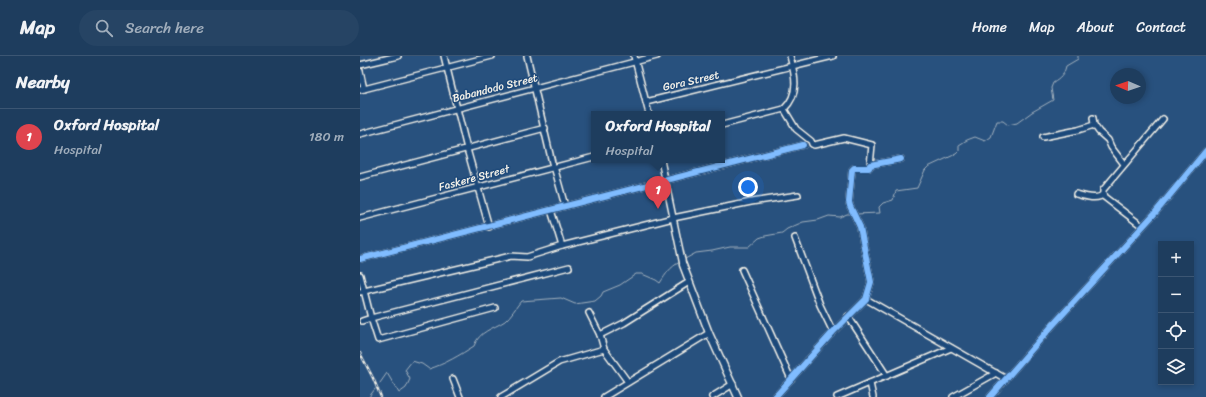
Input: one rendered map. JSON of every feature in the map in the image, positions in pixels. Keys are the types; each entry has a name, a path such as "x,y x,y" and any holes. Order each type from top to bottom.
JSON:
{"main road":[{"path":"683,265 709,333 738,397"}],"street":[{"path":"360,65 398,56"},
{"path":"444,56 456,108 489,227"},
{"path":"360,71 362,90 492,56"},
{"path":"527,56 553,167 556,170 565,206"},
{"name":"Babandodo Street","path":"360,134 534,88 635,59 658,56"},
{"path":"725,124 784,109 791,102 795,88 793,67 790,56"},
{"name":"Gora Street","path":"646,102 833,56"},
{"path":"635,59 648,111"},
{"path":"784,109 796,129 814,145 844,138 872,145 870,165"},
{"path":"1093,118 1094,124 1099,132 1108,140 1111,147 1124,164"},
{"path":"1076,194 1087,197 1101,197 1103,190 1163,119"},
{"path":"1043,137 1078,130 1094,124"},
{"path":"360,177 545,128"},
{"path":"360,259 803,145"},
{"path":"990,397 1142,226 1206,150"},
{"name":"Faskere Street","path":"360,218 591,158"},
{"path":"775,397 833,332 866,299 870,282 860,227 849,202 852,170 854,168 869,168 870,165 901,159"},
{"path":"662,163 683,265"},
{"path":"1103,194 1142,226"},
{"path":"362,291 511,256 527,257 562,246 673,218 751,202 798,195"},
{"path":"551,210 562,246"},
{"path":"795,238 820,304 833,332"},
{"path":"362,321 569,267"},
{"path":"742,270 791,379"},
{"path":"360,275 362,291 378,340 495,308"},
{"path":"600,335 624,323 689,282"},
{"path":"866,299 1006,379"},
{"path":"589,313 600,335 604,349 628,382"},
{"path":"848,316 887,376"},
{"path":"604,397 709,333"},
{"path":"837,397 951,348"},
{"path":"501,397 555,364 604,349"},
{"path":"953,397 996,373"},
{"path":"453,379 460,397"},
{"path":"870,383 873,397"},
{"path":"712,397 733,384"}],"waterway":[{"path":"856,214 880,213 879,207 883,203 893,200 896,191 917,188 925,170 928,167 956,154 959,151 959,145 975,137 985,141 991,137 997,121 1003,121 1008,125 1017,123 1053,100 1051,88 1053,83 1058,80 1064,72 1066,66 1078,59 1078,56"},
{"path":"685,259 696,253 730,247 749,247 759,238 782,233 787,229 803,222 818,220 829,216 840,217 851,214"},
{"path":"380,383 387,373 399,393 406,388 410,379 405,370 412,361 422,364 429,369 452,359 474,346 479,337 487,331 505,321 521,301 561,298 575,304 595,301 603,292 620,285 636,274 642,274 660,283 671,268 680,262"},
{"path":"369,397 375,389"}],"railway":[{"path":"360,353 381,397"}],"cycle path":[{"path":"360,259 803,145"},
{"path":"990,397 1052,326 1155,213 1206,151"},
{"path":"775,397 833,332 866,299 871,282 860,227 849,202 852,170 854,168 869,168 870,165 901,159"}],"place":[{"name":"Oxford Hospital","path":"658,209"}]}
